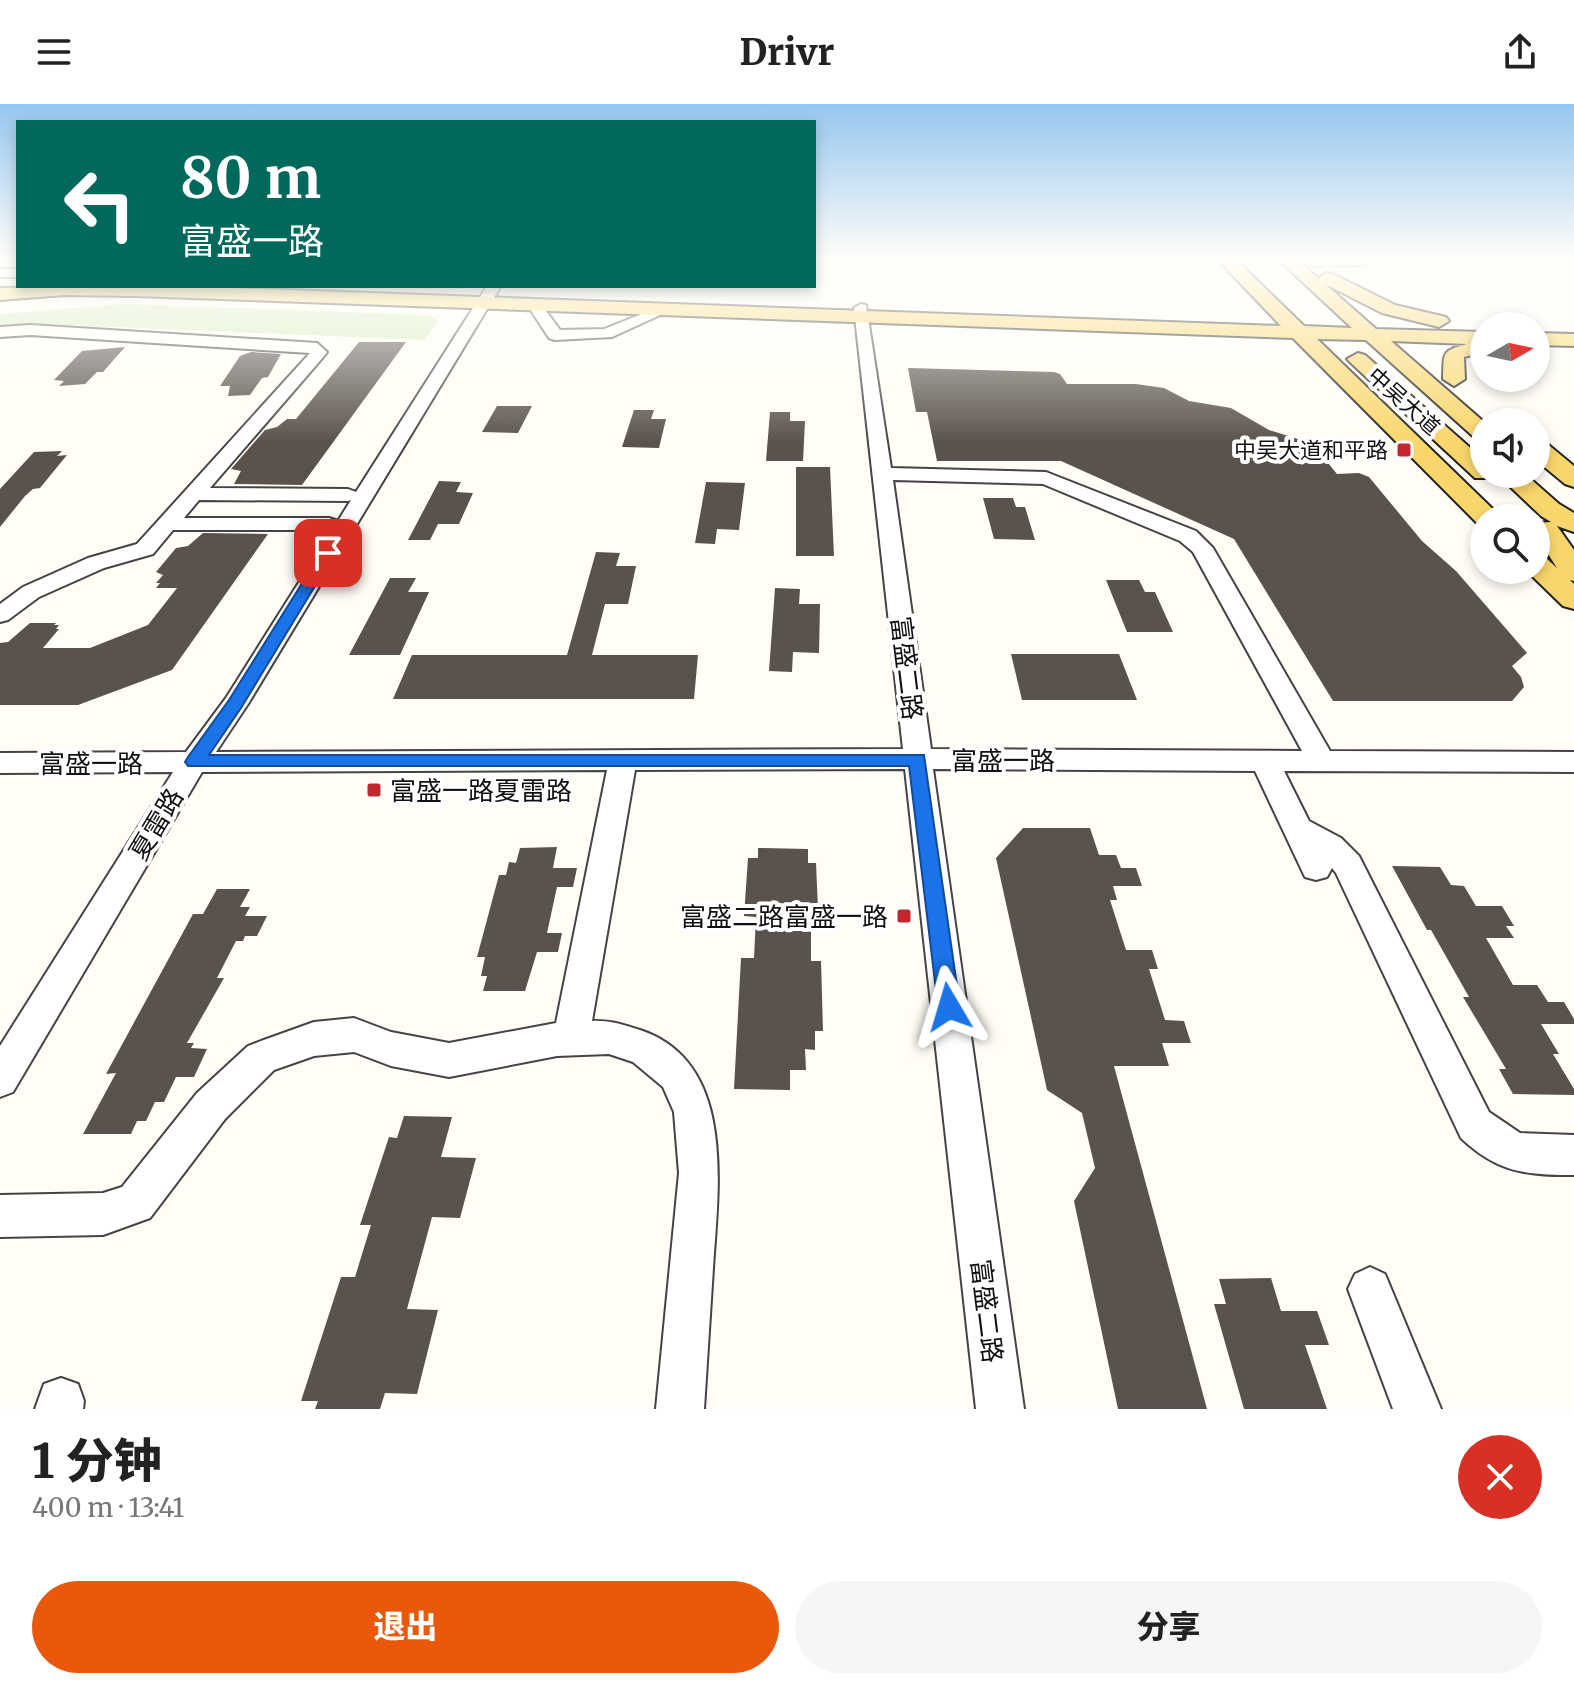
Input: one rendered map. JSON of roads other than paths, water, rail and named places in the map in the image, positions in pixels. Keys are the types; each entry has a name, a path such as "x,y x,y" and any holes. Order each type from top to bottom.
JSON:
{"main road":[{"path":"1033,322 1207,331 1264,337 1291,344 1315,355 1341,375 1474,504"},
{"path":"1205,322 1312,330"},
{"path":"1301,322 1400,397"},
{"name":"中吴大道","path":"1370,322 1382,330 1470,420"},
{"path":"1375,322 1485,405"},
{"path":"1440,322 1470,326"},
{"path":"1207,331 1470,327"},
{"path":"1312,330 1341,375"},
{"name":"中吴大道","path":"1312,330 1368,369 1470,460"},
{"path":"1382,330 1470,337"},
{"path":"1454,379 1454,354 1470,349"},
{"path":"1368,369 1370,359 1379,359 1394,369 1470,437"},
{"path":"1550,459 1574,479"},
{"name":"中吴大道","path":"1503,488 1524,504"},
{"path":"1526,488 1543,504"},
{"path":"1545,488 1574,514"},
{"name":"中吴大道","path":"1550,525 1574,554"},
{"path":"1550,528 1567,567 1574,572"},
{"path":"1550,577 1574,600"}],"street":[{"name":"夏雷路","path":"0,1079 329,524 463,322"},
{"name":"夏雷路","path":"0,1044 187,762 235,704 465,322"},
{"path":"546,322 555,335 606,334 635,322"},
{"name":"富盛二路","path":"863,322 1000,1409"},
{"path":"0,332 30,330 318,348 319,352 145,549 96,563 44,586 0,615"},
{"path":"883,474 1046,478 1188,536 1202,548 1322,761"},
{"path":"196,494 348,495"},
{"path":"170,524 329,524"},
{"name":"富盛一路","path":"0,763 918,759 1574,762"},
{"path":"571,1039 623,760"},
{"path":"1265,761 1316,868"},
{"path":"1297,829 1330,846 1348,865 1475,1125 1491,1141 1512,1154 1574,1155"},
{"path":"0,1216 103,1214 135,1203 211,1106 261,1058 314,1039 354,1035 391,1049 449,1060 571,1039 609,1037 645,1049 677,1075 693,1112 699,1173 680,1409"},
{"path":"1370,1289 1417,1409"}],"place":[{"name":"中吴大道和平路","path":"1404,450"},
{"name":"富盛一路夏雷路","path":"374,790"},
{"name":"富盛二路富盛一路","path":"904,916"}]}
